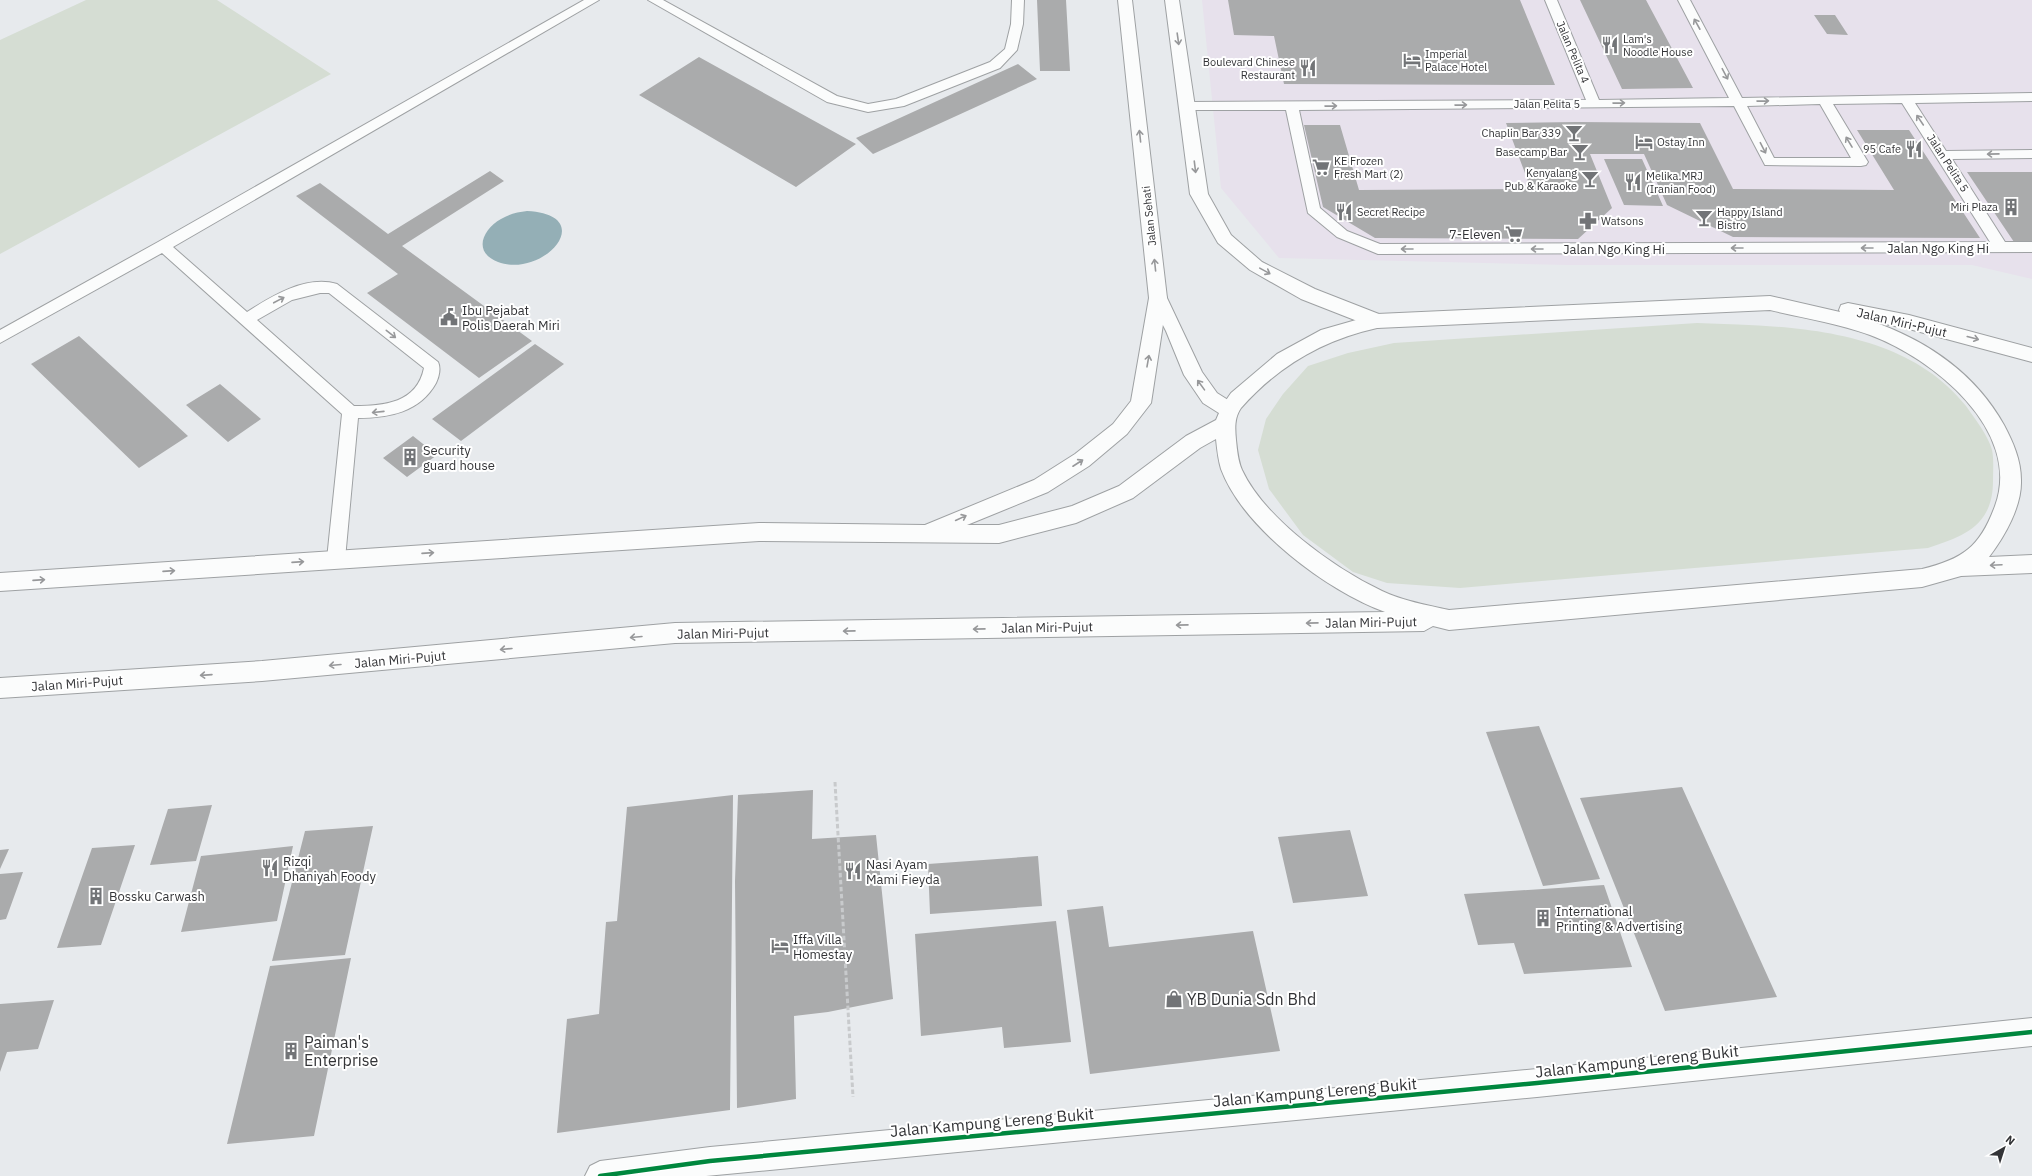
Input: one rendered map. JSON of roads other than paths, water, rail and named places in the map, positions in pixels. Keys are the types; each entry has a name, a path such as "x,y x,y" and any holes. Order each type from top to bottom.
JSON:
{"main road":[{"name":"Jalan Sehati","path":"1125,0 1158,298 1175,331 1194,375 1210,398 1227,417"},
{"path":"1172,0 1188,106 1199,194 1224,239 1256,266 1308,294 1377,321"},
{"path":"925,534 982,508 1041,486 1082,460 1120,429 1141,403 1158,298"},
{"path":"0,582 759,532 999,534 1076,514 1126,492 1227,417 1269,369 1292,352 1327,334 1346,327 1377,321 1770,303 1857,323 1888,336 1907,345 1941,367 1958,379 1976,397 1994,424 2004,445 2012,471 2010,496 2003,514 1977,555 1960,567"},
{"name":"Jalan Miri-Pujut","path":"1770,303 1816,304 1854,310 1909,322 2032,355"},
{"path":"1227,417 1227,450 1234,475 1272,526 1303,553 1340,579 1378,600 1448,620"},
{"path":"1960,567 2032,564"},
{"name":"Jalan Miri-Pujut","path":"0,688 262,671 675,633 1448,620 1922,578 1960,567"},
{"name":"Jalan Kampung Lereng Bukit","path":"600,1176 742,1158 1573,1080 1843,1053 2032,1032"}],"lane":[{"path":"0,337 163,246 593,0"},
{"path":"654,0 832,99 868,108 899,103 995,65 1011,50 1018,24 1018,0"},
{"name":"Jalan Pelita 4","path":"1551,0 1594,104"},
{"path":"1684,0 1739,101 1770,162 1861,162 1824,100"},
{"name":"Jalan Pelita 5","path":"1188,106 1594,104 2032,97"},
{"name":"Jalan Pelita 5","path":"1907,100 1944,155 2001,247"},
{"name":"Jalan Ngo King Hi","path":"1292,106 1313,210 1342,234 1378,249 2032,247"},
{"path":"1944,155 2032,154"},
{"path":"163,246 246,320 350,412 375,413 388,411 403,406 417,397 427,387 432,376 432,366 332,288 318,287 292,293 246,320"},
{"path":"336,559 350,412"}],"water":[{"path":"527,211 549,215 560,223 562,233 557,244 546,254 532,262 515,265 498,262 490,258 483,247 485,234 501,219"}],"place":[{"name":"Lam's Noodle House","path":"1610,45"},
{"name":"Imperial Palace Hotel","path":"1412,60"},
{"name":"Boulevard Chinese Restaurant","path":"1308,68"},
{"name":"Chaplin Bar 339","path":"1574,133"},
{"name":"Ostay Inn","path":"1644,142"},
{"name":"95 Cafe","path":"1914,149"},
{"name":"Basecamp Bar","path":"1580,152"},
{"name":"KE Frozen Fresh Mart (2)","path":"1321,167"},
{"name":"Kenyalang Pub & Karaoke","path":"1590,179"},
{"name":"Melika.MRJ (Iranian Food)","path":"1633,182"},
{"name":"Miri Plaza","path":"2011,207"},
{"name":"Secret Recipe","path":"1344,212"},
{"name":"Happy Island Bistro","path":"1704,218"},
{"name":"Watsons","path":"1588,221"},
{"name":"7-Eleven","path":"1514,234"},
{"name":"Ibu Pejabat Polis Daerah Miri","path":"449,317"},
{"name":"Security guard house","path":"410,457"},
{"name":"Rizqi Dhaniyah Foody","path":"270,868"},
{"name":"Nasi Ayam Mami Fieyda","path":"853,871"},
{"name":"Bossku Carwash","path":"96,896"},
{"name":"International Printing & Advertising","path":"1543,918"},
{"name":"Iffa Villa Homestay","path":"780,946"},
{"name":"YB Dunia Sdn Bhd","path":"1174,999"},
{"name":"Paiman's Enterprise","path":"291,1051"}]}
